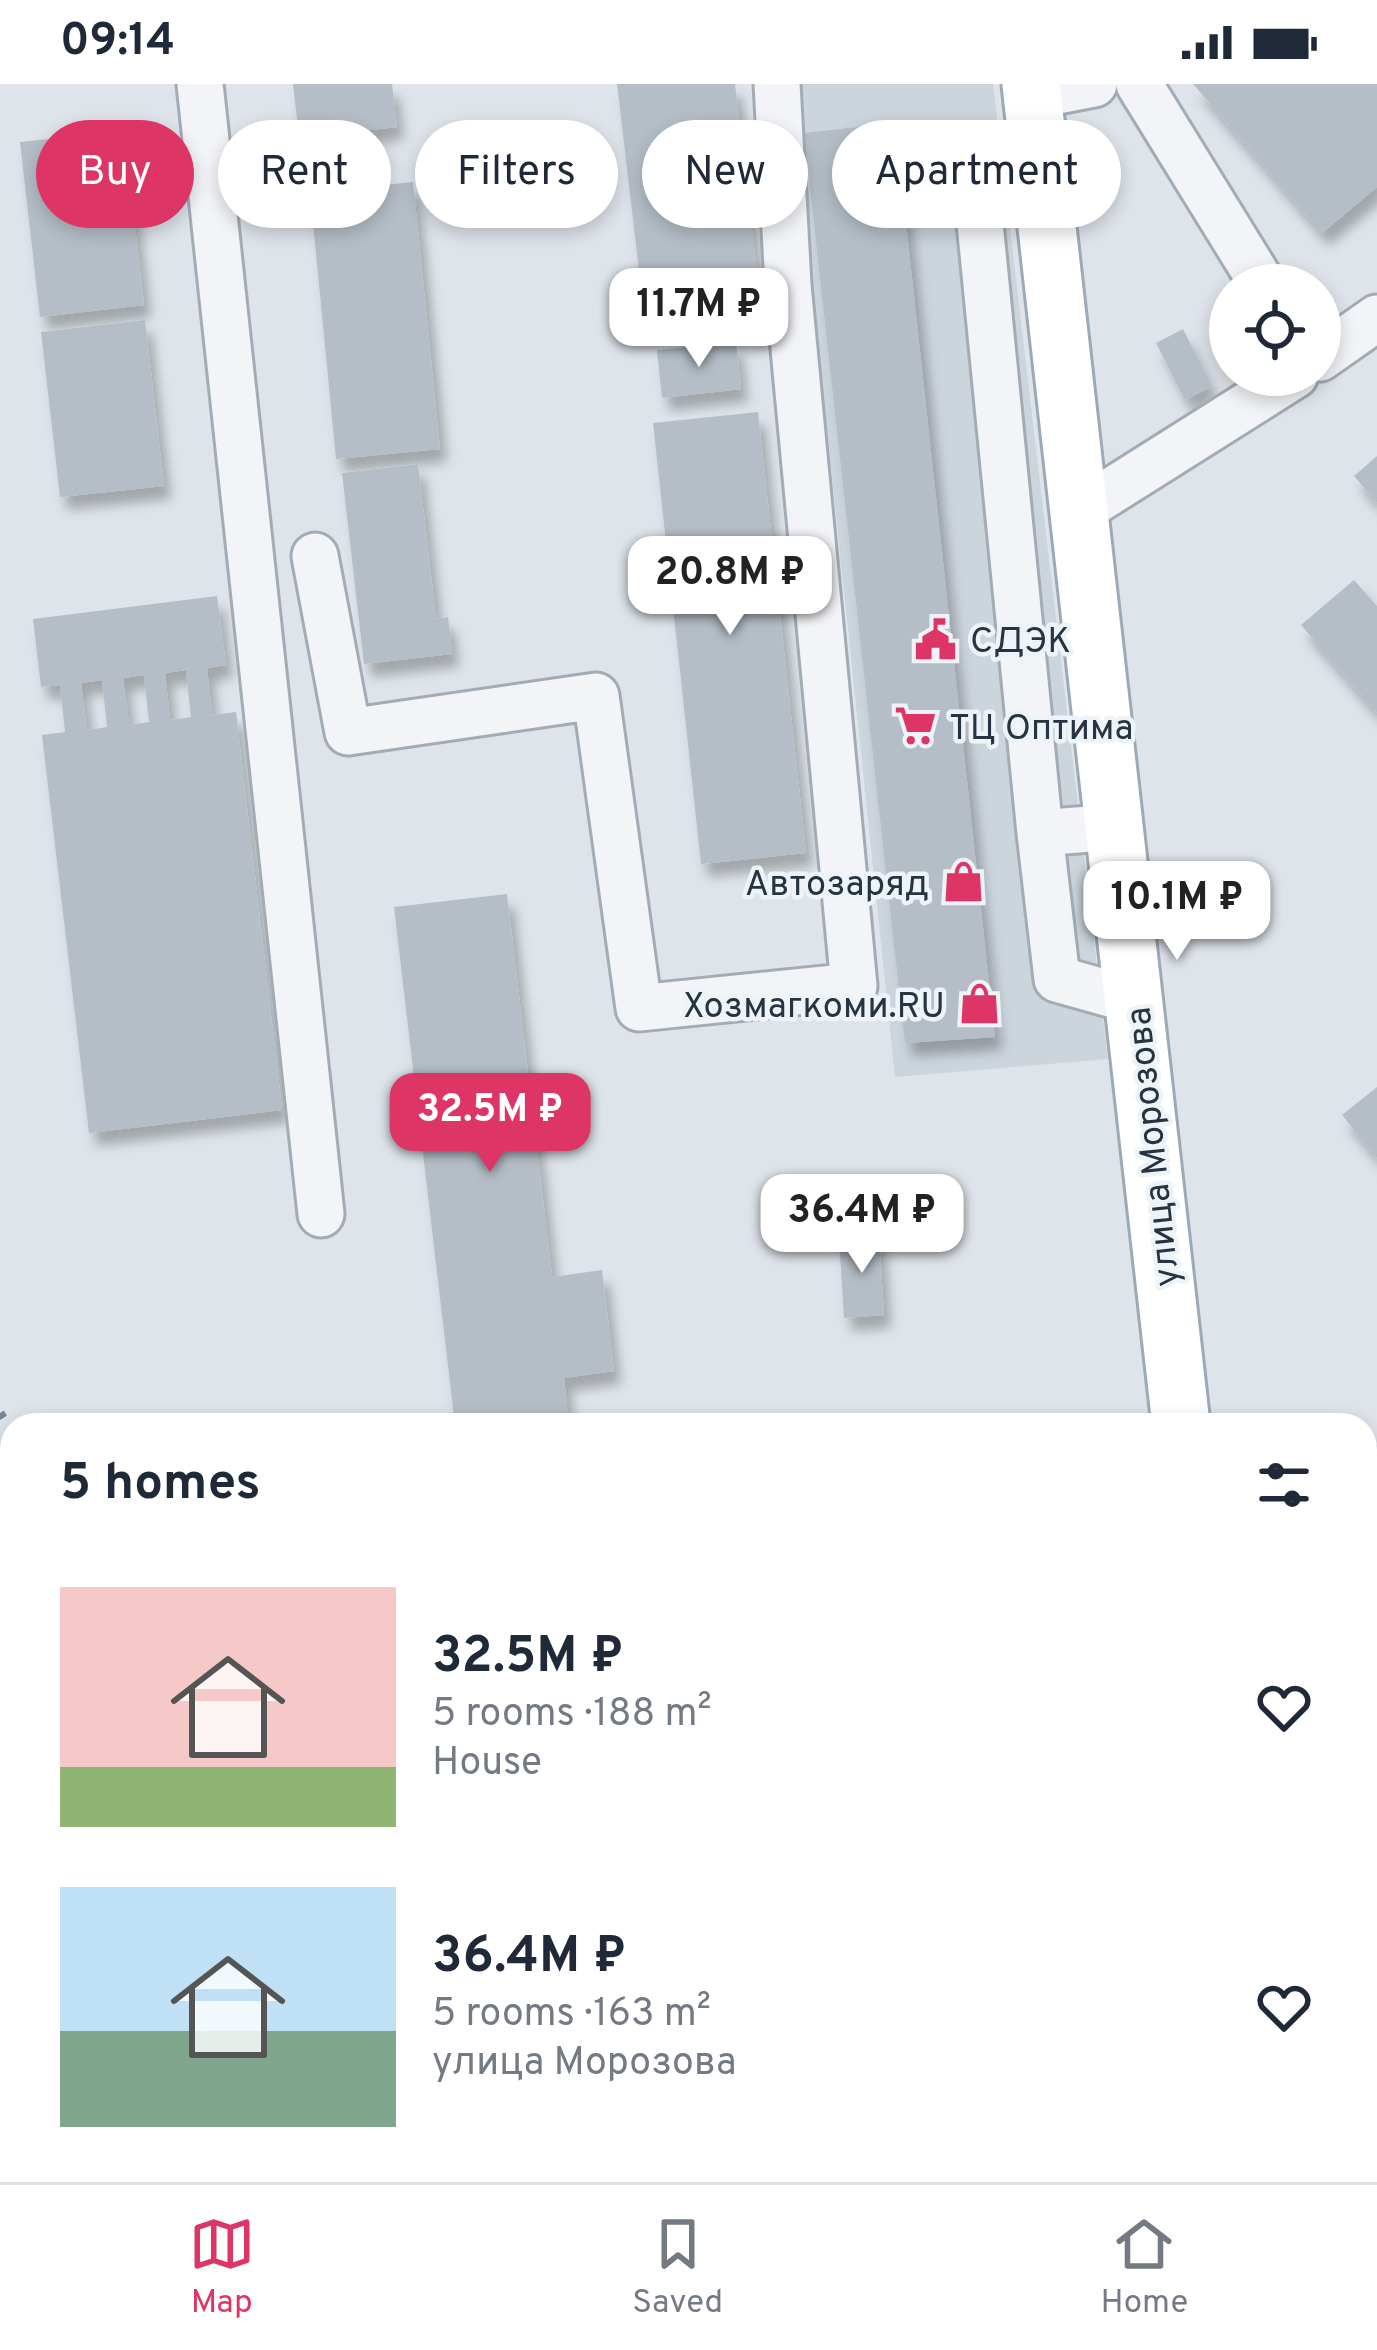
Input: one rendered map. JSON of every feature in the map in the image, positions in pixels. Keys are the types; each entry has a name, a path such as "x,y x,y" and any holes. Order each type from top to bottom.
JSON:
{"main road":[{"name":"улица Морозова","path":"1032,90 1035,120"},
{"name":"улица Морозова","path":"1047,228 1180,1413"}],"street":[{"path":"200,84 321,1214"},
{"path":"315,556 348,732 596,696 640,1008 854,986 788,285 777,84"},
{"path":"1032,90 1094,84"},
{"path":"1139,84 1250,264"},
{"path":"981,228 1057,979 1135,1001"},
{"path":"1341,343 1377,318"},
{"path":"1078,512 1262,396"},
{"path":"1040,833 1114,826"}],"shaded area":[{"path":"791,84 993,84 997,120 832,120 832,228 1010,228 1108,1059 895,1077 806,228 808,120 795,120"}],"building":[{"path":"293,84 392,84 397,127 391,128 391,120 297,120"},
{"path":"617,84 735,84 739,120 642,120 642,228 752,228 759,290 643,304"},
{"path":"1193,84 1377,84 1377,187 1322,233"},
{"name":"ТЦ Оптима","path":"832,130 832,228 906,228 995,1037 905,1043 808,169 808,133"},
{"path":"36,140 36,228 135,228 144,305 40,317 20,142"},
{"path":"413,182 440,449 336,459 314,228 391,228 391,184"},
{"path":"145,320 164,486 60,497 41,332"},
{"path":"1183,329 1209,388 1185,400 1156,343"},
{"path":"736,342 741,389 662,398 657,350"},
{"path":"758,412 806,853 701,864 653,423"},
{"path":"1377,456 1377,503 1354,476"},
{"path":"418,464 436,619 448,617 452,654 364,664 342,473"},
{"path":"1354,580 1377,606 1377,713 1301,625"},
{"path":"217,596 226,665 207,668 212,715 236,712 282,1110 89,1133 42,735 65,732 60,685 41,687 33,619","holes":["186,670 191,717 170,720 165,673","144,675 149,722 129,725 123,678","102,680 107,727 87,730 81,683"]},
{"path":"507,894 552,1277 602,1270 614,1371 564,1378 568,1413 454,1413 394,907"},
{"path":"1377,1087 1377,1158 1342,1115"},
{"path":"879,1235 884,1315 844,1318 839,1238"}],"place":[{"name":"СДЭК","path":"936,639"},
{"name":"ТЦ Оптима","path":"915,726"},
{"name":"Автозаряд","path":"963,882"},
{"name":"Хозмагкоми.RU","path":"979,1004"}]}
